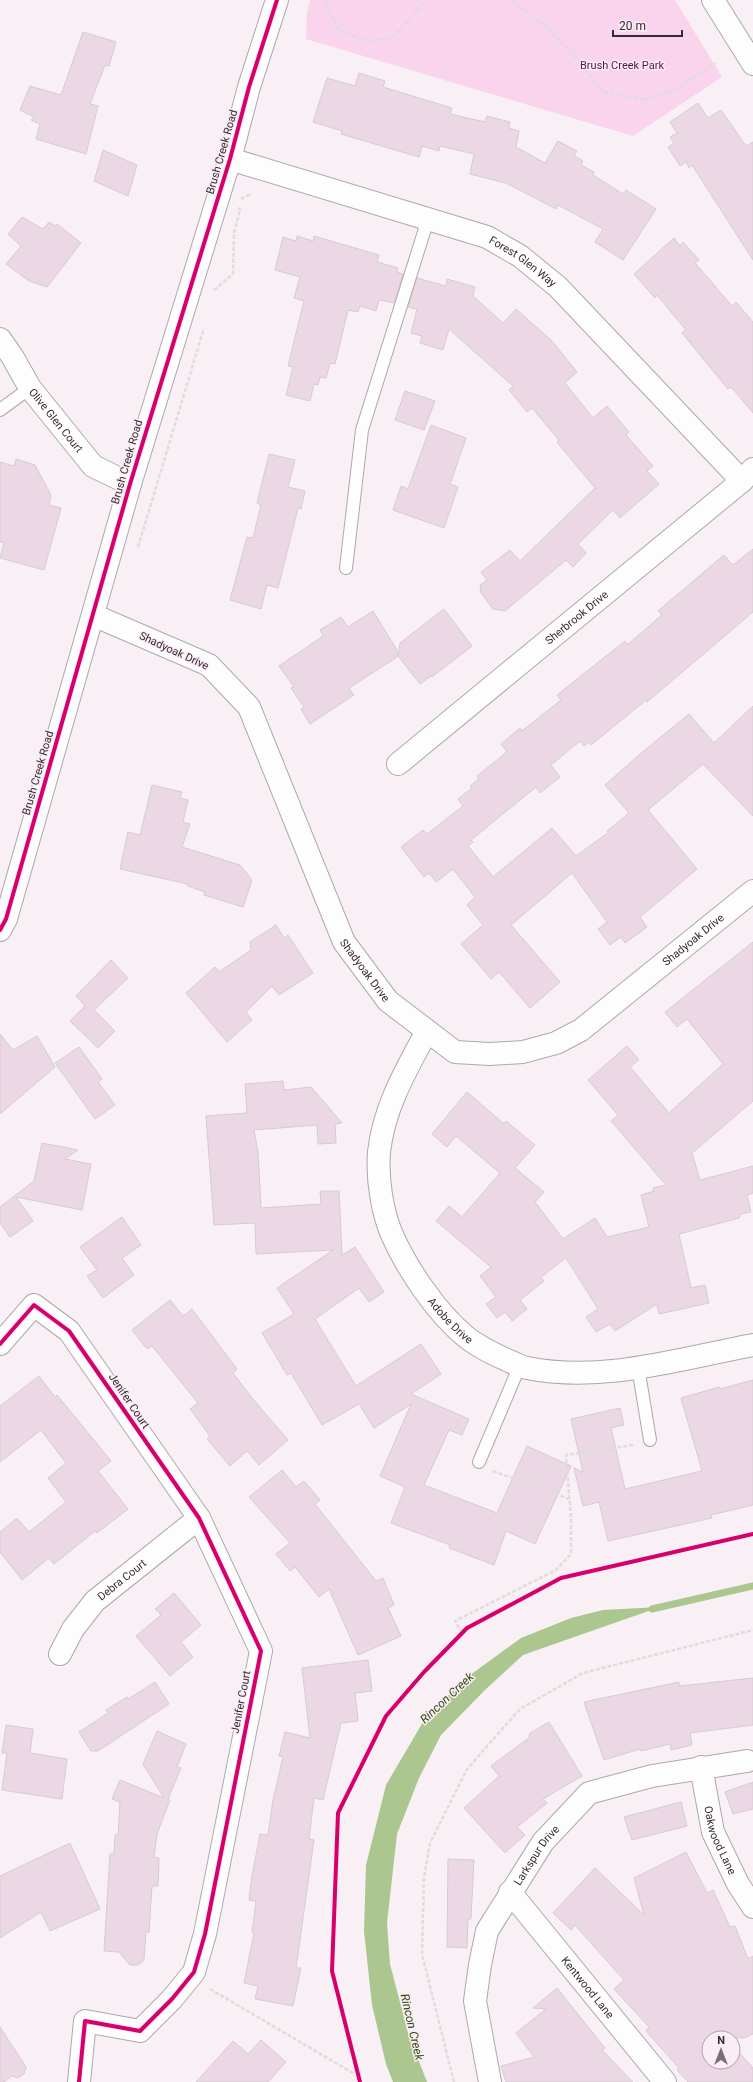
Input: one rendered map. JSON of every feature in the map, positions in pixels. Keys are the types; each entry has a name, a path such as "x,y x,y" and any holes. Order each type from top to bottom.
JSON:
{"street":[{"name":"Brush Creek Road","path":"0,930 6,919 130,484 230,159 250,87 277,0"},
{"path":"713,0 753,64"},
{"name":"Forest Glen Way","path":"230,159 487,237 520,256 553,283 747,475"},
{"name":"Olive Glen Court","path":"0,339 12,356 30,388 93,466 130,484"},
{"name":"Sherbrook Drive","path":"398,764 747,475"},
{"name":"Shadyoak Drive","path":"93,615 209,665 249,707 344,942 388,1001 456,1052 490,1054 523,1052 556,1043 581,1030 753,891"},
{"name":"Adobe Drive","path":"427,1031 396,1088 385,1120 379,1153 380,1186 385,1212 392,1236 406,1262 441,1311 465,1336 490,1353 520,1365 559,1373 619,1371 753,1345"},
{"name":"Jenifer Court","path":"0,1344 34,1305 69,1331 199,1518 261,1651 205,1934 194,1972 172,1999 140,2031 85,2021 79,2082"},
{"name":"Debra Court","path":"60,1654 73,1629 95,1601 199,1518"},
{"name":"Larkspur Drive","path":"490,2082 475,2001 487,1931 510,1892 543,1842 588,1793 652,1776 747,1761"},
{"name":"Oakwood Lane","path":"702,1767 713,1832 738,1884 753,1907"},
{"name":"Kentwood Lane","path":"510,1892 665,2082"}],"lane":[{"path":"346,568 362,430 428,218"},
{"path":"0,410 30,388"},
{"path":"479,1462 520,1365"},
{"path":"638,1367 650,1440"}],"path":[{"path":"326,0 325,4 340,31 368,41 392,38 425,0"},
{"path":"511,0 549,30 579,61 602,91 644,100 672,91 716,63"},
{"path":"238,202 251,194"},
{"path":"214,291 233,274 234,233 240,209 234,206"},
{"path":"138,547 206,320"},
{"path":"462,1633 456,1621 556,1570 571,1554 566,1455 636,1444"},
{"path":"479,1462 494,1471 569,1498"},
{"path":"457,1638 467,1628"},
{"path":"454,2082 422,1954 424,1878 430,1843 467,1769 520,1709 583,1673 753,1630"},
{"path":"210,1989 358,2076"},
{"path":"357,2068 360,2082"}],"green space":[{"name":"Brush Creek Park","path":"310,0 675,0 722,77 633,136 306,39 307,13"}],"water":[{"path":"660,1607 523,1655 486,1689 441,1735 419,1778 397,1834 387,1923 390,1964 408,2033 427,2082 393,2082 386,2064 372,2005 364,1931 366,1865 386,1785 423,1722 462,1681 521,1638 571,1618 603,1610"}],"building":[{"path":"83,32 116,42 109,66 105,65 90,104 98,106 86,154 36,139 40,124 31,120 34,117 20,110 30,86 61,95"},
{"path":"359,73 385,81 383,87 452,108 450,114 485,122 487,116 510,122 509,128 519,131 516,147 545,163 558,141 577,151 574,156 583,161 581,165 594,172 593,175 623,194 626,190 656,209 623,260 595,242 603,229 558,205 556,209 506,183 470,174 474,154 440,146 439,151 422,146 419,157 341,134 342,131 313,122 327,78 355,86"},
{"path":"698,103 708,118 721,110 746,146 753,142 753,260 692,165 689,168 686,162 680,166 668,147 674,143 670,137 677,133 670,122"},
{"path":"103,150 137,165 128,196 94,181"},
{"path":"22,217 43,229 49,222 55,226 57,224 81,243 47,287 29,281 6,264 21,246 8,234"},
{"path":"297,236 313,241 314,236 379,255 377,262 398,268 397,272 403,274 394,303 379,300 376,311 360,306 358,312 348,310 335,364 330,363 326,378 320,377 318,385 314,384 310,401 286,395 293,367 288,366 304,301 294,298 300,277 275,270 283,237 296,241"},
{"path":"674,238 680,246 683,242 699,260 695,263 732,306 736,302 753,322 753,413 731,387 728,389 682,333 686,330 657,295 655,298 634,274"},
{"path":"417,278 446,286 447,279 475,287 473,296 503,323 516,309 551,340 577,372 565,383 593,418 607,406 629,432 626,435 653,466 647,471 659,484 620,518 613,510 578,544 586,553 573,567 566,560 505,611 493,609 481,593 480,585 487,580 481,572 510,550 520,561 595,488 557,442 559,440 532,408 527,412 509,390 513,386 449,329 443,350 420,343 422,336 411,333 417,309 408,307"},
{"path":"405,391 435,401 424,430 395,420"},
{"path":"431,425 466,438 450,484 458,487 444,528 393,510 401,486 408,489"},
{"path":"269,454 295,460 288,487 305,491 301,509 298,508 278,588 267,585 261,609 230,600 247,537 253,538 261,505 257,503"},
{"path":"16,459 35,465 51,495 49,505 61,508 44,570 0,558 4,543 0,542 0,462 14,466"},
{"path":"753,549 753,612 647,702 646,700 591,745 589,742 584,746 580,741 551,765 560,777 540,793 536,787 471,840 473,842 468,846 493,877 552,828 576,856 609,832 607,831 629,813 605,785 639,755 689,714 714,743 753,706 753,816 703,764 648,810 697,869 640,917 647,927 625,943 621,937 610,945 598,929 607,922 572,873 511,925 560,982 530,1008 499,972 491,979 461,944 483,925 467,905 475,897 453,869 436,882 429,873 424,877 401,847 423,830 427,834 463,806 458,799 472,788 470,786 479,779 477,776 507,752 501,744 520,728 522,731 561,700 557,695 625,641 627,645 662,615 658,611 724,555 733,565"},
{"path":"444,609 472,646 432,677 431,676 420,684 398,656 400,643"},
{"path":"373,611 397,650 397,657 349,688 354,695 310,724 301,709 304,707 291,688 294,687 279,666 323,636 320,630 341,617 348,627"},
{"path":"152,785 182,792 180,798 188,800 183,822 190,824 182,847 240,865 252,880 243,907 204,895 205,892 188,886 188,884 120,869 128,832 140,835"},
{"path":"276,925 284,938 288,935 313,973 279,995 272,986 246,1012 252,1020 227,1042 186,993 215,967 219,972 251,950 250,942"},
{"path":"753,942 753,1101 692,1153 700,1180 753,1166 753,1193 747,1195 751,1212 741,1214 739,1218 679,1234 691,1288 705,1285 709,1303 659,1314 657,1304 615,1331 610,1324 596,1332 586,1317 598,1309 566,1258 541,1277 544,1281 520,1300 527,1309 512,1321 505,1312 497,1318 486,1304 496,1297 480,1276 491,1267 436,1221 449,1206 462,1217 500,1173 456,1136 447,1147 432,1134 467,1092 504,1124 506,1121 535,1145 515,1168 544,1192 535,1202 563,1239 595,1218 607,1237 649,1227 641,1195 654,1191 653,1188 666,1185 611,1121 618,1115 588,1080 627,1046 639,1060 630,1067 669,1113 723,1064 687,1019 677,1027 665,1012"},
{"path":"111,960 128,978 94,1010 115,1031 98,1048 70,1021 85,1006 76,996"},
{"path":"0,1034 13,1050 37,1036 55,1067 0,1114"},
{"path":"79,1047 102,1079 98,1082 115,1105 95,1119 55,1063"},
{"path":"283,1081 284,1090 311,1087 342,1123 335,1124 336,1143 318,1144 317,1125 254,1130 258,1152 261,1208 321,1204 320,1191 339,1191 342,1255 355,1247 384,1292 369,1302 359,1288 315,1319 356,1386 421,1344 441,1374 411,1394 469,1419 462,1435 449,1430 424,1485 497,1513 527,1446 571,1466 535,1544 506,1531 494,1565 449,1548 450,1545 391,1523 405,1487 380,1476 411,1404 374,1428 359,1404 322,1425 291,1373 287,1375 262,1333 294,1314 277,1288 333,1250 256,1254 255,1223 214,1225 206,1116 247,1113 245,1084"},
{"path":"42,1143 78,1150 65,1159 91,1164 82,1210 16,1197 33,1221 10,1237 0,1223 0,1207 34,1181"},
{"path":"122,1217 141,1245 122,1258 134,1275 103,1298 87,1276 97,1270 80,1247"},
{"path":"170,1300 183,1316 192,1309 237,1369 233,1373 288,1440 259,1465 247,1451 230,1466 207,1439 210,1436 190,1409 198,1403 152,1346 147,1349 132,1330"},
{"path":"39,1376 55,1397 57,1395 111,1461 98,1471 128,1509 97,1533 95,1531 54,1564 49,1558 22,1580 0,1552 0,1532 17,1518 29,1532 66,1502 48,1478 66,1463 41,1430 0,1462 0,1406"},
{"path":"753,1380 753,1505 711,1515 712,1518 608,1541 599,1502 583,1506 574,1468 583,1472 571,1419 620,1408 624,1425 611,1428 625,1489 702,1471 681,1398 719,1387 720,1389"},
{"path":"282,1470 296,1487 304,1481 320,1500 315,1504 376,1581 383,1578 394,1605 388,1608 401,1636 358,1655 329,1589 319,1597 295,1567 290,1571 276,1554 290,1543 249,1497"},
{"path":"174,1593 201,1625 181,1642 193,1657 170,1676 136,1636 161,1615 155,1609"},
{"path":"368,1660 372,1691 355,1693 358,1721 341,1723 323,1800 314,1798 309,1839 314,1840 296,1968 301,1968 293,2006 255,1999 258,1986 244,1983 254,1933 252,1932 256,1901 249,1900 252,1876 260,1834 268,1835 273,1800 283,1757 279,1756 285,1732 310,1738 302,1668"},
{"path":"753,1678 753,1725 690,1733 692,1745 671,1750 670,1744 641,1751 640,1749 604,1760 584,1702 679,1682 679,1686"},
{"path":"155,1682 169,1704 98,1751 91,1751 79,1732 108,1713 106,1710 127,1697 128,1699"},
{"path":"549,1722 582,1776 543,1799 547,1803 517,1827 525,1835 505,1853 464,1808 499,1776 491,1766 530,1737 529,1734"},
{"path":"6,1725 33,1729 30,1753 67,1759 62,1799 2,1790 7,1753 2,1753"},
{"path":"157,1731 186,1744 177,1767 181,1768 168,1799 170,1800 157,1834 154,1857 159,1858 158,1886 152,1886 149,1932 146,1932 144,1960 138,1965 130,1965 119,1952 104,1951 110,1854 114,1854 115,1835 118,1835 120,1802 112,1799 120,1780 164,1798 143,1764"},
{"path":"753,1782 753,1809 733,1814 725,1792"},
{"path":"681,1802 687,1826 632,1840 624,1817"},
{"path":"70,1843 100,1909 50,1931 41,1912 0,1938 0,1876"},
{"path":"686,1852 707,1893 713,1890 730,1927 735,1926 748,1959 753,1956 753,2034 741,2038 741,2030 701,2030 701,2070 741,2070 741,2055 753,2068 753,2082 688,2082 677,2070 679,2068 646,2031 649,2027 614,1989 624,1980 575,1925 571,1930 553,1913 595,1868 644,1915 634,1878"},
{"path":"448,1859 474,1860 471,1919 468,1919 467,1948 447,1947"},
{"path":"557,1988 605,2048 602,2050 633,2082 506,2082 501,2066 534,2057 516,2033 546,2009 533,2008"},
{"path":"0,2027 26,2067 24,2074 18,2078 12,2076 4,2082 0,2082"},
{"path":"261,2040 286,2062 268,2082 196,2082 233,2041 248,2054"}],"waterway":[{"name":"Rincon Creek","path":"652,1609 753,1586"}],"cycle path":[{"path":"0,930 6,919 130,484 230,159 249,87 277,0"},
{"path":"0,1344 34,1305 69,1331 199,1518 261,1651 205,1934 194,1972 172,1999 140,2031 85,2021 79,2082"},
{"path":"360,2082 332,1971 338,1813 386,1716 424,1672 467,1628 561,1578 753,1534"}]}
